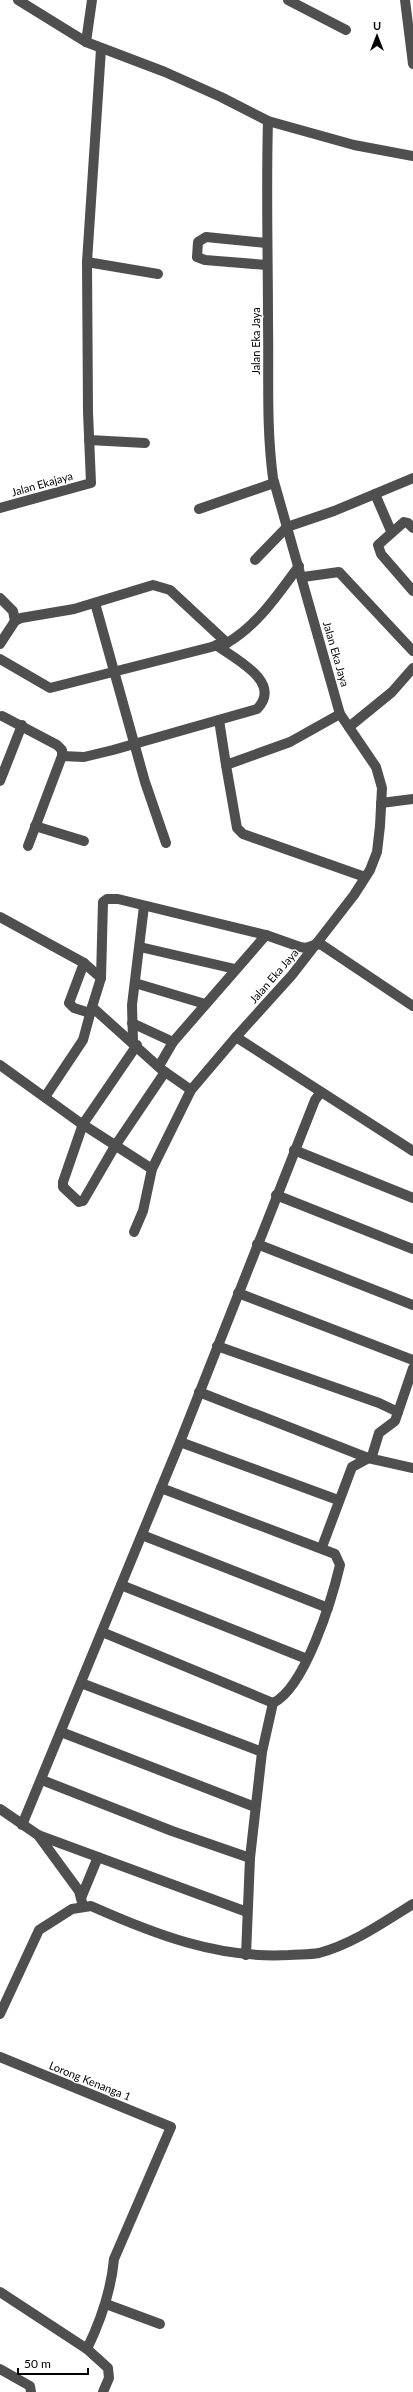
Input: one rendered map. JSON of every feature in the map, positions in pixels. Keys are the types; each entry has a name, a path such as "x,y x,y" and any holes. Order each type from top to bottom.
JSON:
{"street":[{"path":"18,0 86,42 101,49 165,72 221,97 268,122 354,145 413,156"},
{"path":"86,42 92,0"},
{"path":"288,0 346,30"},
{"path":"405,0 413,64"},
{"path":"101,49 88,262 89,440 145,443"},
{"name":"Jalan Eka Jaya","path":"134,1232 143,1211 152,1169 191,1090 292,975 317,944 365,877 376,852 382,788 376,767 340,714 303,577 274,483 268,438 266,243 268,122"},
{"path":"266,243 206,237 198,242 196,253 201,259 267,266"},
{"path":"88,262 158,274"},
{"name":"Jalan Ekajaya","path":"0,508 91,482 89,440"},
{"path":"255,560 288,527 413,478"},
{"path":"199,509 274,483"},
{"path":"375,494 391,531"},
{"path":"413,528 404,522 391,531 380,542 378,550 413,591"},
{"path":"0,659 50,688 226,642 249,627 269,605 299,566"},
{"path":"303,577 339,572 413,651"},
{"path":"0,644 15,621 21,618 74,609 153,585 162,586 170,590 226,642"},
{"path":"0,598 13,611 15,621"},
{"path":"95,602 113,671 166,843"},
{"path":"62,756 84,757 257,709 264,702 266,696 261,681 247,667 216,645"},
{"path":"349,727 392,692 413,668"},
{"path":"226,765 290,742 340,714"},
{"path":"2,716 22,725 57,745 62,750 62,756 28,846"},
{"path":"219,720 237,828 243,834 365,877"},
{"path":"0,781 22,725"},
{"path":"381,803 413,800"},
{"path":"35,826 84,841"},
{"path":"45,1097 83,1040 101,978 103,902 108,899 118,899 266,935 300,947 317,944 322,945 413,1006"},
{"path":"144,906 132,1023 135,1043 82,1124 63,1182 63,1187 79,1202 83,1201 162,1069 173,1042 266,935"},
{"path":"0,917 84,963 101,978"},
{"path":"140,947 235,969"},
{"path":"84,963 69,1003 74,1008 91,1010 135,1043 162,1069 191,1090"},
{"path":"136,983 206,1004"},
{"path":"132,1023 173,1042"},
{"path":"236,1037 413,1151"},
{"path":"0,1065 82,1124 152,1169"},
{"path":"22,1825 62,1732 180,1442 294,1150 315,1100 321,1092"},
{"path":"294,1150 413,1198"},
{"path":"276,1195 413,1249"},
{"path":"257,1244 413,1305"},
{"path":"238,1294 413,1360"},
{"path":"217,1346 376,1402 398,1412"},
{"path":"322,1547 338,1500 352,1467 358,1462 374,1454 379,1433 393,1424 411,1380 413,1368"},
{"path":"199,1392 368,1458 413,1468"},
{"path":"180,1442 338,1500"},
{"path":"161,1488 322,1547 335,1554 340,1565 328,1608 307,1658 287,1694 273,1702 262,1752 255,1807 250,1858 246,1955"},
{"path":"142,1535 328,1608"},
{"path":"121,1585 307,1658"},
{"path":"102,1632 273,1702"},
{"path":"81,1683 262,1752"},
{"path":"62,1732 255,1807"},
{"path":"42,1780 250,1858"},
{"path":"0,1809 38,1835 247,1912"},
{"path":"38,1835 75,1885 82,1902 142,1929 182,1942 246,1955 261,1956 318,1953 348,1941 413,1904"},
{"path":"0,2014 39,1930 82,1902 98,1857"},
{"name":"Lorong Kenanga 1","path":"0,2057 171,2127 114,2259 106,2304"},
{"path":"0,2292 87,2349 108,2368 109,2378 103,2392"},
{"path":"87,2349 106,2304 160,2324"},
{"path":"0,2369 30,2386 31,2392"}]}
